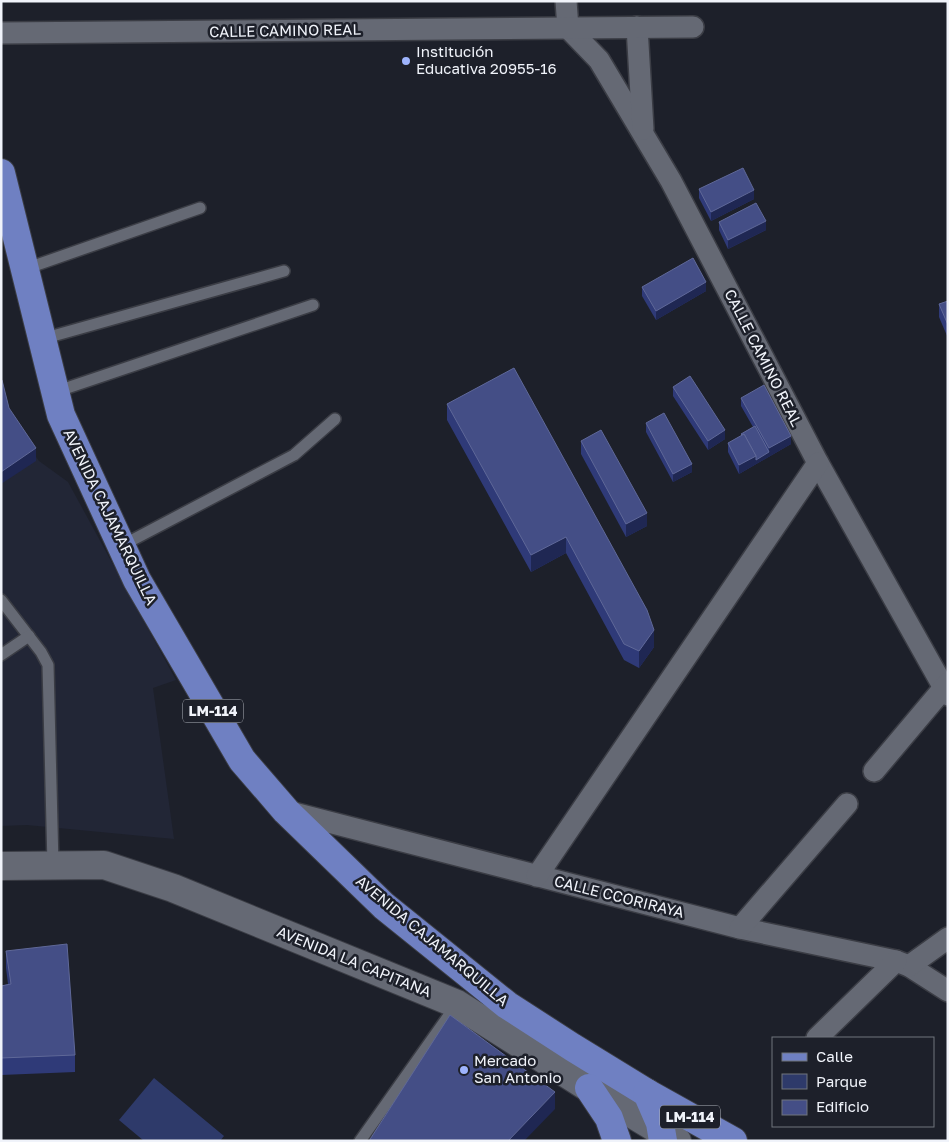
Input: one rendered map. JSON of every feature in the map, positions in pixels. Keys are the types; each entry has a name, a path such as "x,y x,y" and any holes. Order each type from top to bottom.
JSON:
{"main road":[{"name":"AVENIDA CAJAMARQUILLA","path":"1,173 61,415 137,580 242,760 286,811 384,906 507,1005 572,1047 733,1141"},
{"path":"589,1088 609,1118 617,1141"},
{"path":"647,1092 667,1138"}],"street":[{"path":"566,1 568,28"},
{"path":"637,27 643,134"},
{"name":"CALLE CAMINO REAL","path":"1,33 693,27"},
{"name":"CALLE CAMINO REAL","path":"568,28 599,60 671,181 818,463 946,688"},
{"path":"537,876 818,463"},
{"path":"874,771 946,688"},
{"path":"740,928 847,804"},
{"name":"CALLE CCORIRAYA","path":"286,811 740,928 902,964 948,991"},
{"name":"AVENIDA LA CAPITANA","path":"1,866 104,865 173,888 457,1004 667,1138"},
{"path":"818,1037 902,964 948,938"}],"lane":[{"path":"25,269 200,208"},
{"path":"42,339 284,271"},
{"path":"55,392 313,305"},
{"path":"121,546 294,455 335,419"},
{"path":"1,600 41,652 48,665 53,866"},
{"path":"1,655 29,636"},
{"path":"360,1141 457,1004"}],"shaded area":[{"path":"1,391 10,421 39,461 68,482 176,680 153,688 174,839 27,825 1,826"}],"green space":[{"path":"154,1078 224,1136 220,1141 144,1141 119,1120"}],"building":[{"path":"743,168 754,190 711,212 699,189"},
{"path":"756,203 766,221 728,240 719,222"},
{"path":"693,258 706,282 656,311 642,287"},
{"path":"948,301 948,325 939,304"},
{"path":"514,368 647,610 654,630 639,651 624,644 566,537 531,555 447,404"},
{"path":"690,376 725,430 708,441 673,387"},
{"path":"1,380 9,408 36,448 1,472"},
{"path":"764,385 791,436 769,448 741,398"},
{"path":"664,413 692,464 673,474 646,423"},
{"path":"755,426 769,452 756,460 756,456 744,434 741,434"},
{"path":"601,430 647,513 626,524 581,441"},
{"path":"744,434 756,456 739,465 728,443"},
{"path":"67,944 75,1055 1,1058 1,986 11,984 6,951"},
{"name":"Mercado San Antonio","path":"450,1015 555,1092 508,1141 369,1141"}],"place":[{"name":"Institución Educativa 20955-16","path":"406,61"},
{"name":"Mercado San Antonio","path":"464,1070"}]}
